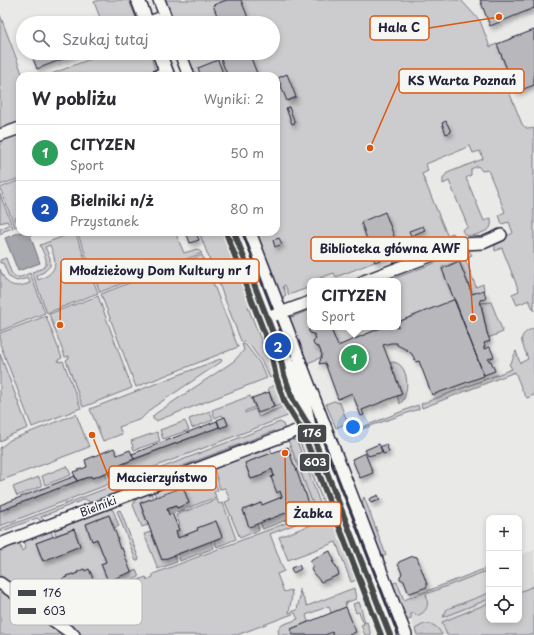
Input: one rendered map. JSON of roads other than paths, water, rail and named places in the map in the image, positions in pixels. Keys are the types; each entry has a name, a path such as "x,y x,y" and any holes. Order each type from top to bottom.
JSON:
{"street":[{"path":"138,0 144,16"},
{"path":"159,0 165,16"},
{"path":"161,60 163,72"},
{"path":"183,60 187,72"},
{"path":"0,135 16,129"},
{"path":"372,278 462,244 483,243 502,235"},
{"path":"236,236 278,346 284,375 293,400 309,426 389,634 405,631 252,236"},
{"path":"250,273 264,268"},
{"path":"267,318 307,303"},
{"name":"Bielniki","path":"0,544 309,426"},
{"path":"314,441 329,435"},
{"path":"337,499 352,493"},
{"path":"0,583 10,590"},
{"path":"60,625 74,635"}],"place":[{"name":"Hala C","path":"499,17"},
{"name":"KS Warta Poznań","path":"370,148"},
{"name":"Biblioteka główna AWF","path":"473,318"},
{"name":"Młodzieżowy Dom Kultury nr 1","path":"60,325"},
{"name":"Bielniki n/ż","path":"278,346"},
{"name":"CITYZEN","path":"354,358"},
{"name":"Macierzyństwo","path":"92,435"},
{"name":"Żabka","path":"285,453"}]}
